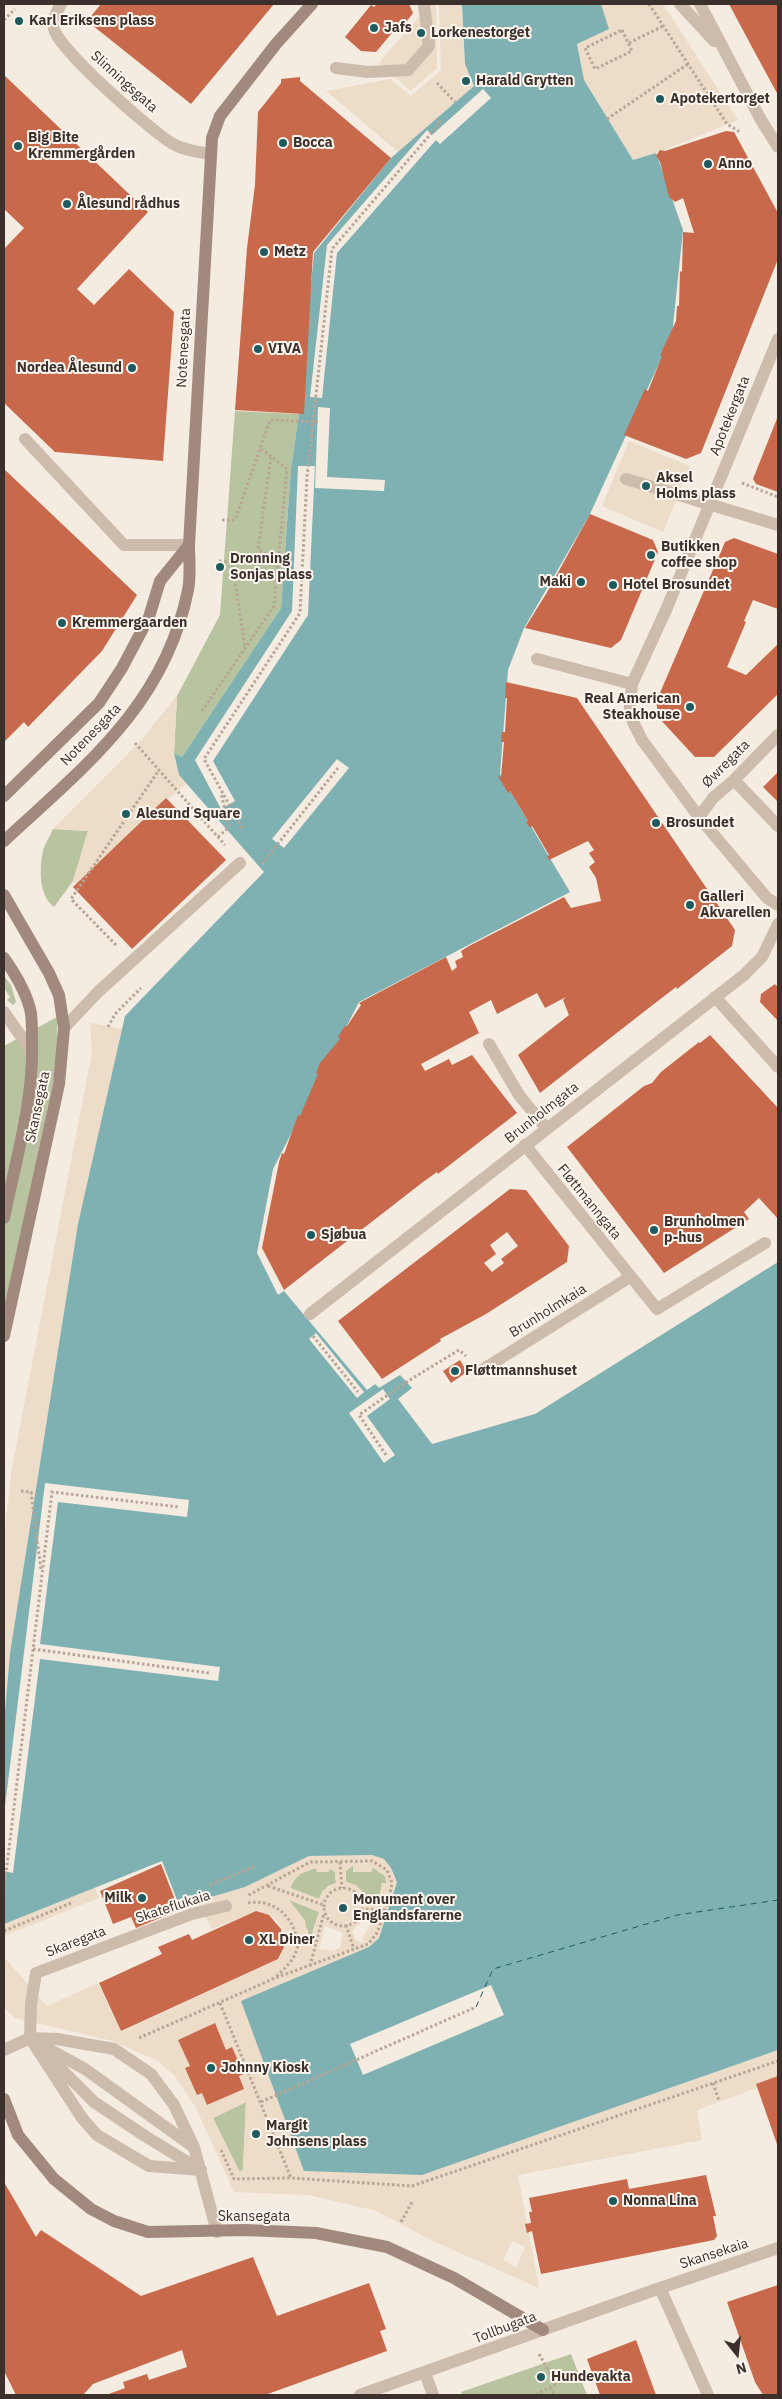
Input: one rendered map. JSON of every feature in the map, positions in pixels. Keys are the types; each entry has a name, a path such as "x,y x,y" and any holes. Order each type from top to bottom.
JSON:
{"street":[{"name":"Slinningsgata","path":"62,4 54,16 54,30 58,38 85,68 132,112 173,144 188,150 210,154"},
{"name":"Notenesgata","path":"4,841 104,746 146,697 177,632 189,589 188,545 212,138 220,116 276,44 312,4"},
{"path":"336,68 368,72 408,70 429,46 424,4"},
{"path":"680,4 726,54"},
{"path":"700,4 761,120 778,147"},
{"name":"Apotekergata","path":"699,817 642,740 636,728 630,707 632,684 711,504 778,340"},
{"path":"25,439 124,544 188,545"},
{"path":"626,479 778,525"},
{"name":"Notenesgata","path":"4,796 99,703 122,668 149,617 160,581 188,545"},
{"path":"536,659 632,684"},
{"name":"Øwregata","path":"699,817 712,798 734,780 778,735"},
{"path":"734,780 778,826"},
{"path":"699,817 767,898 778,905"},
{"path":"64,1028 98,992 240,862"},
{"name":"Skansegata","path":"4,894 50,973 59,995 64,1028 59,1084 4,1336"},
{"name":"Brunholmgata","path":"310,1314 524,1145 715,998 762,957 778,924"},
{"name":"Skansegata","path":"4,958 14,971 25,994 31,1014 32,1052 31,1084 4,1218"},
{"path":"715,998 778,1067"},
{"path":"4,1012 32,1052"},
{"path":"489,1044 519,1095 546,1128"},
{"name":"Fløttmanngata","path":"524,1145 657,1309 765,1243"},
{"name":"Brunholmkaia","path":"482,1370 630,1277"},
{"name":"Skateflukaia","path":"130,1937 192,1914 226,1906"},
{"name":"Skaregata","path":"30,2038 31,2004 36,1973 130,1937"},
{"path":"30,2038 85,2069 194,2147"},
{"path":"30,2038 82,2118 97,2135 149,2166 201,2170"},
{"path":"30,2038 94,2102 201,2170"},
{"path":"4,2050 30,2038 57,2039 114,2049 151,2074 165,2090 194,2147 217,2232"},
{"name":"Skansegata","path":"4,2099 18,2135 39,2162 71,2195 91,2209 131,2228 148,2232 245,2230 316,2233 387,2247 454,2278 542,2330"},
{"name":"Skansekaia","path":"660,2288 778,2248"},
{"path":"660,2288 708,2395"},
{"name":"Tollbugata","path":"360,2395 660,2288"},
{"path":"425,2373 433,2395"}],"path":[{"path":"649,4 727,124 740,133 761,120"},
{"path":"4,20 15,9"},
{"path":"629,43 663,26"},
{"path":"622,30 629,43 632,51 595,68 585,48 622,30"},
{"path":"607,119 688,64"},
{"path":"437,84 455,102"},
{"path":"242,828 204,759 300,613 307,477 332,249 440,124 436,118"},
{"path":"222,520 236,520 259,447 270,420 318,422"},
{"path":"202,711 274,606 287,469 259,447"},
{"path":"271,457 258,549 279,563"},
{"path":"722,475 778,497"},
{"path":"219,560 232,562 245,647"},
{"path":"133,741 240,862"},
{"path":"262,865 338,768"},
{"path":"101,929 71,899 159,770"},
{"path":"218,838 228,827 220,789"},
{"path":"317,1342 358,1392"},
{"path":"386,1455 358,1415 408,1381 460,1350 482,1370"},
{"path":"21,1491 31,1492 42,1575"},
{"path":"4,1890 52,1492 179,1508"},
{"path":"33,1649 209,1673"},
{"path":"114,2049 275,1978 368,1944 377,1933 392,1882 387,1870 372,1861 310,1862 226,1906"},
{"path":"340,1862 342,1888"},
{"path":"214,1881 253,1867"},
{"path":"267,1886 324,1906"},
{"path":"310,1966 324,1906 330,1894 342,1888 355,1893 359,1898 361,1909 358,1918 346,1925 333,1923 324,1912"},
{"path":"226,1906 260,1901 279,1908 292,1922 298,1942 292,1960 275,1978"},
{"path":"4,1931 71,1903"},
{"path":"361,1909 385,1910"},
{"path":"346,1925 354,1949"},
{"path":"220,2003 291,2178 412,2186 778,2061"},
{"path":"261,2102 476,2007"},
{"path":"713,2083 719,2101"},
{"path":"401,2222 412,2202"},
{"path":"529,2335 556,2384"},
{"path":"536,2395 579,2371"},
{"path":"550,2388 555,2395"}],"green space":[{"path":"235,411 299,414 291,468 281,608 182,757 174,753 177,696 220,615"},
{"path":"53,829 88,831 73,881 54,907 45,896 41,882 43,851"},
{"path":"4,976 11,985 16,1002 13,1005 7,1000 10,997 4,988"},
{"path":"57,1017 57,1058 53,1083 4,1311 4,1046"},
{"path":"353,1865 354,1872 372,1872 372,1867 385,1876 387,1883 385,1898 380,1902 368,1904 360,1890 346,1882 346,1871"},
{"path":"316,1868 317,1872 329,1872 329,1868 335,1872 336,1883 328,1886 319,1899 290,1888 300,1874"},
{"path":"288,1899 319,1912 308,1946 308,1931"},
{"path":"246,2102 243,2170 239,2172 213,2118"},
{"path":"571,2354 587,2395 462,2395 461,2392"}],"shaded area":[{"name":"Lorkenestorget","path":"430,4 436,4 437,68 411,91 379,63"},
{"path":"439,4 462,4 465,64 474,86 398,152 326,91 390,79 411,96 441,70"},
{"name":"Apotekertorget","path":"601,4 663,4 738,120 659,152 633,160 584,80 577,44 609,29"},
{"name":"Aksel Holms plass","path":"629,441 690,466 663,532 602,506"},
{"name":"Alesund Square","path":"177,696 174,753 179,775 186,784 168,799 226,859 134,947 73,881 88,831 53,829 137,745"},
{"path":"90,1023 123,1029 78,1224 10,1653 4,1723 4,1537 12,1468 92,1052"},
{"path":"372,1855 384,1859 391,1868 397,1882 379,1938 369,1947 422,2175 778,2050 778,2080 697,2110 702,2140 518,2175 539,2288 431,2240 377,2211 308,2195 234,2192 196,2108 175,2076 158,2061 113,2041 15,2018 4,2008 4,1957 47,2006 98,1983 121,2032 279,1959 285,1945 284,1933 273,1917 256,1911 212,1929 200,1906 194,1902 245,1887 309,1856","holes":["353,1866 353,1872 372,1872 372,1867 385,1876 387,1883 382,1883 379,1897 384,1899 380,1902 368,1904 363,1892 356,1885 346,1882 346,1870","316,1868 317,1872 329,1872 330,1868 335,1872 336,1883 322,1891 319,1899 290,1888 293,1880 300,1874","289,1900 319,1912 309,1944 305,1920","368,1913 377,1916 377,1923 372,1922 362,1939 365,1941 361,1943 355,1939 352,1930 365,1919","325,1926 343,1933 340,1948 333,1951 319,1949","214,2024 226,2050 232,2047 243,2074 239,2076 244,2089 208,2105 178,2040","246,2102 243,2170 240,2172 213,2118","512,2241 525,2247 516,2267 503,2260"]},
{"path":"95,1888 99,1898 4,1936 4,1924"}],"water":[{"path":"462,4 601,4 609,29 577,44 584,80 633,160 656,153 683,230 672,335 590,514 524,628 508,670 500,774 570,892 359,1002 273,1169 257,1253 278,1295 284,1291 367,1390 375,1384 379,1388 400,1375 412,1388 398,1399 432,1444 535,1414 778,1262 778,2050 422,2175 304,2171 241,2001 369,1947 379,1938 397,1882 391,1868 384,1859 372,1855 309,1856 245,1887 194,1902 191,1895 177,1900 162,1861 4,1924 4,1723 10,1653 78,1224 125,1016 264,872 179,775 174,753 182,757 281,608 291,468 299,414 314,253 391,158 474,86 465,64"}],"pier":[{"path":"483,89 491,98 440,144 436,140 337,253 322,398 310,397 327,245 427,130 432,135"},
{"path":"318,407 330,408 327,477 385,480 384,491 315,488"},
{"path":"298,466 315,466 308,615 213,761 235,801 221,809 195,760 292,611"},
{"path":"337,759 349,768 284,848 272,839"},
{"path":"316,1333 364,1392 357,1398 309,1339"},
{"path":"383,1389 390,1399 367,1416 395,1455 384,1463 349,1413"},
{"path":"45,1483 189,1500 187,1517 58,1502 40,1644 220,1667 218,1681 40,1659 13,1873 4,1871 4,1814"},
{"path":"491,1985 504,2015 363,2075 350,2044"}],"building":[{"path":"101,4 274,4 191,104 87,21"},
{"name":"Jafs","path":"377,4 409,4 413,13 401,29 396,28 376,52 361,51 345,37 371,5 374,7"},
{"path":"729,4 778,4 778,95 753,49"},
{"path":"4,75 148,212 77,289 94,305 129,269 174,312 163,461 55,452 4,403 4,249 24,228 4,209"},
{"path":"300,77 300,81 391,158 313,252 304,414 235,410 247,248 255,185 258,112 281,83 281,79"},
{"path":"726,131 734,132 778,213 778,259 701,453 686,459 624,435 645,389 648,391 662,356 660,355 676,321 677,306 679,306 680,271 682,272 683,232 694,233 683,198 675,202 669,197 660,162 656,156 660,150 665,151"},
{"path":"778,416 778,492 756,484 753,479"},
{"name":"Kremmergaarden","path":"4,469 137,595 102,651 28,727 24,722 4,742"},
{"path":"590,514 653,540 658,552 621,640 611,648 525,628 549,589"},
{"path":"734,538 778,554 778,609 753,600 727,667 746,675 778,644 778,694 714,757 695,757 659,718 656,702 725,542"},
{"path":"506,682 577,698 735,930 732,946 540,1093 518,1055 569,1015 563,1000 566,997 545,1008 537,993 497,1014 491,1000 469,1012 479,1033 421,1064 425,1071 449,1059 452,1065 472,1055 517,1113 438,1174 437,1172 423,1182 284,1290 262,1248 279,1162 282,1153 284,1154 298,1115 300,1116 318,1074 316,1073 320,1063 340,1039 338,1037 344,1027 347,1026 361,1005 359,1003 446,957 452,971 457,967 455,961 463,957 461,951 564,897 571,908 601,901 596,878 589,867 595,862 589,853 594,850 588,841 549,860 547,857 549,855 532,826 530,828 526,822 528,821 510,791 508,793 498,776 501,777 504,742 501,742 502,732 505,732"},
{"path":"778,772 778,802 763,787"},
{"path":"166,798 226,860 132,949 73,887"},
{"path":"775,984 776,986 778,984 778,1021 760,1002 761,994"},
{"path":"710,1035 778,1108 778,1219 759,1198 744,1212 749,1219 664,1273 567,1147 644,1086 652,1083 661,1072"},
{"path":"510,1189 526,1190 569,1246 567,1262 486,1314 440,1339 441,1341 382,1379 338,1321","holes":["507,1232 518,1246 501,1259 504,1263 492,1272 484,1263 496,1254 490,1245"]},
{"name":"Fløttmannshuset","path":"460,1360 467,1372 451,1383 443,1371"},
{"path":"161,1864 179,1910 136,1928 131,1917 113,1924 100,1891"},
{"path":"256,1911 269,1915 281,1929 284,1947 278,1959 121,2031 99,1983 162,1954 158,1947 189,1934 192,1940"},
{"path":"215,2023 226,2050 232,2047 244,2074 239,2076 244,2089 207,2105 202,2093 197,2095 185,2068 190,2066 178,2040"},
{"path":"778,2076 778,2147 756,2084"},
{"path":"706,2175 716,2216 713,2216 717,2236 714,2240 541,2274 532,2231 527,2233 525,2224 531,2223 529,2212 532,2212 529,2198 627,2179 629,2189"},
{"path":"4,2182 36,2237 41,2230 141,2296 253,2257 277,2316 369,2283 386,2329 380,2331 387,2351 265,2395 106,2395 125,2388 123,2382 147,2374 149,2380 187,2367 182,2350 93,2384 83,2395 16,2395 4,2371"},
{"path":"778,2285 778,2395 763,2395 755,2382 727,2302"},
{"path":"636,2340 656,2395 600,2395 587,2359"}],"ferry route":[{"path":"476,2007 493,1969 677,1915 778,1900"}],"place":[{"name":"Karl Eriksens plass","path":"19,21"},
{"name":"Jafs","path":"374,28"},
{"name":"Lorkenestorget","path":"421,33"},
{"name":"Harald Grytten","path":"466,81"},
{"name":"Apotekertorget","path":"660,99"},
{"name":"Bocca","path":"283,143"},
{"name":"Big Bite Kremmergården","path":"18,146"},
{"name":"Anno","path":"708,164"},
{"name":"Ålesund rådhus","path":"67,204"},
{"name":"Metz","path":"264,252"},
{"name":"VIVA","path":"258,349"},
{"name":"Nordea Ålesund","path":"132,368"},
{"name":"Aksel Holms plass","path":"646,486"},
{"name":"Butikken coffee shop","path":"651,555"},
{"name":"Dronning Sonjas plass","path":"220,567"},
{"name":"Maki","path":"581,582"},
{"name":"Hotel Brosundet","path":"613,585"},
{"name":"Kremmergaarden","path":"62,623"},
{"name":"Real American Steakhouse","path":"690,707"},
{"name":"Alesund Square","path":"126,814"},
{"name":"Brosundet","path":"656,823"},
{"name":"Galleri Akvarellen","path":"690,905"},
{"name":"Brunholmen p-hus","path":"654,1230"},
{"name":"Sjøbua","path":"311,1235"},
{"name":"Fløttmannshuset","path":"455,1371"},
{"name":"Milk","path":"142,1898"},
{"name":"Monument over Englandsfarerne","path":"343,1908"},
{"name":"XL Diner","path":"249,1940"},
{"name":"Johnny Kiosk","path":"211,2068"},
{"name":"Margit Johnsens plass","path":"256,2134"},
{"name":"Nonna Lina","path":"613,2201"},
{"name":"Hundevakta","path":"541,2377"}]}
